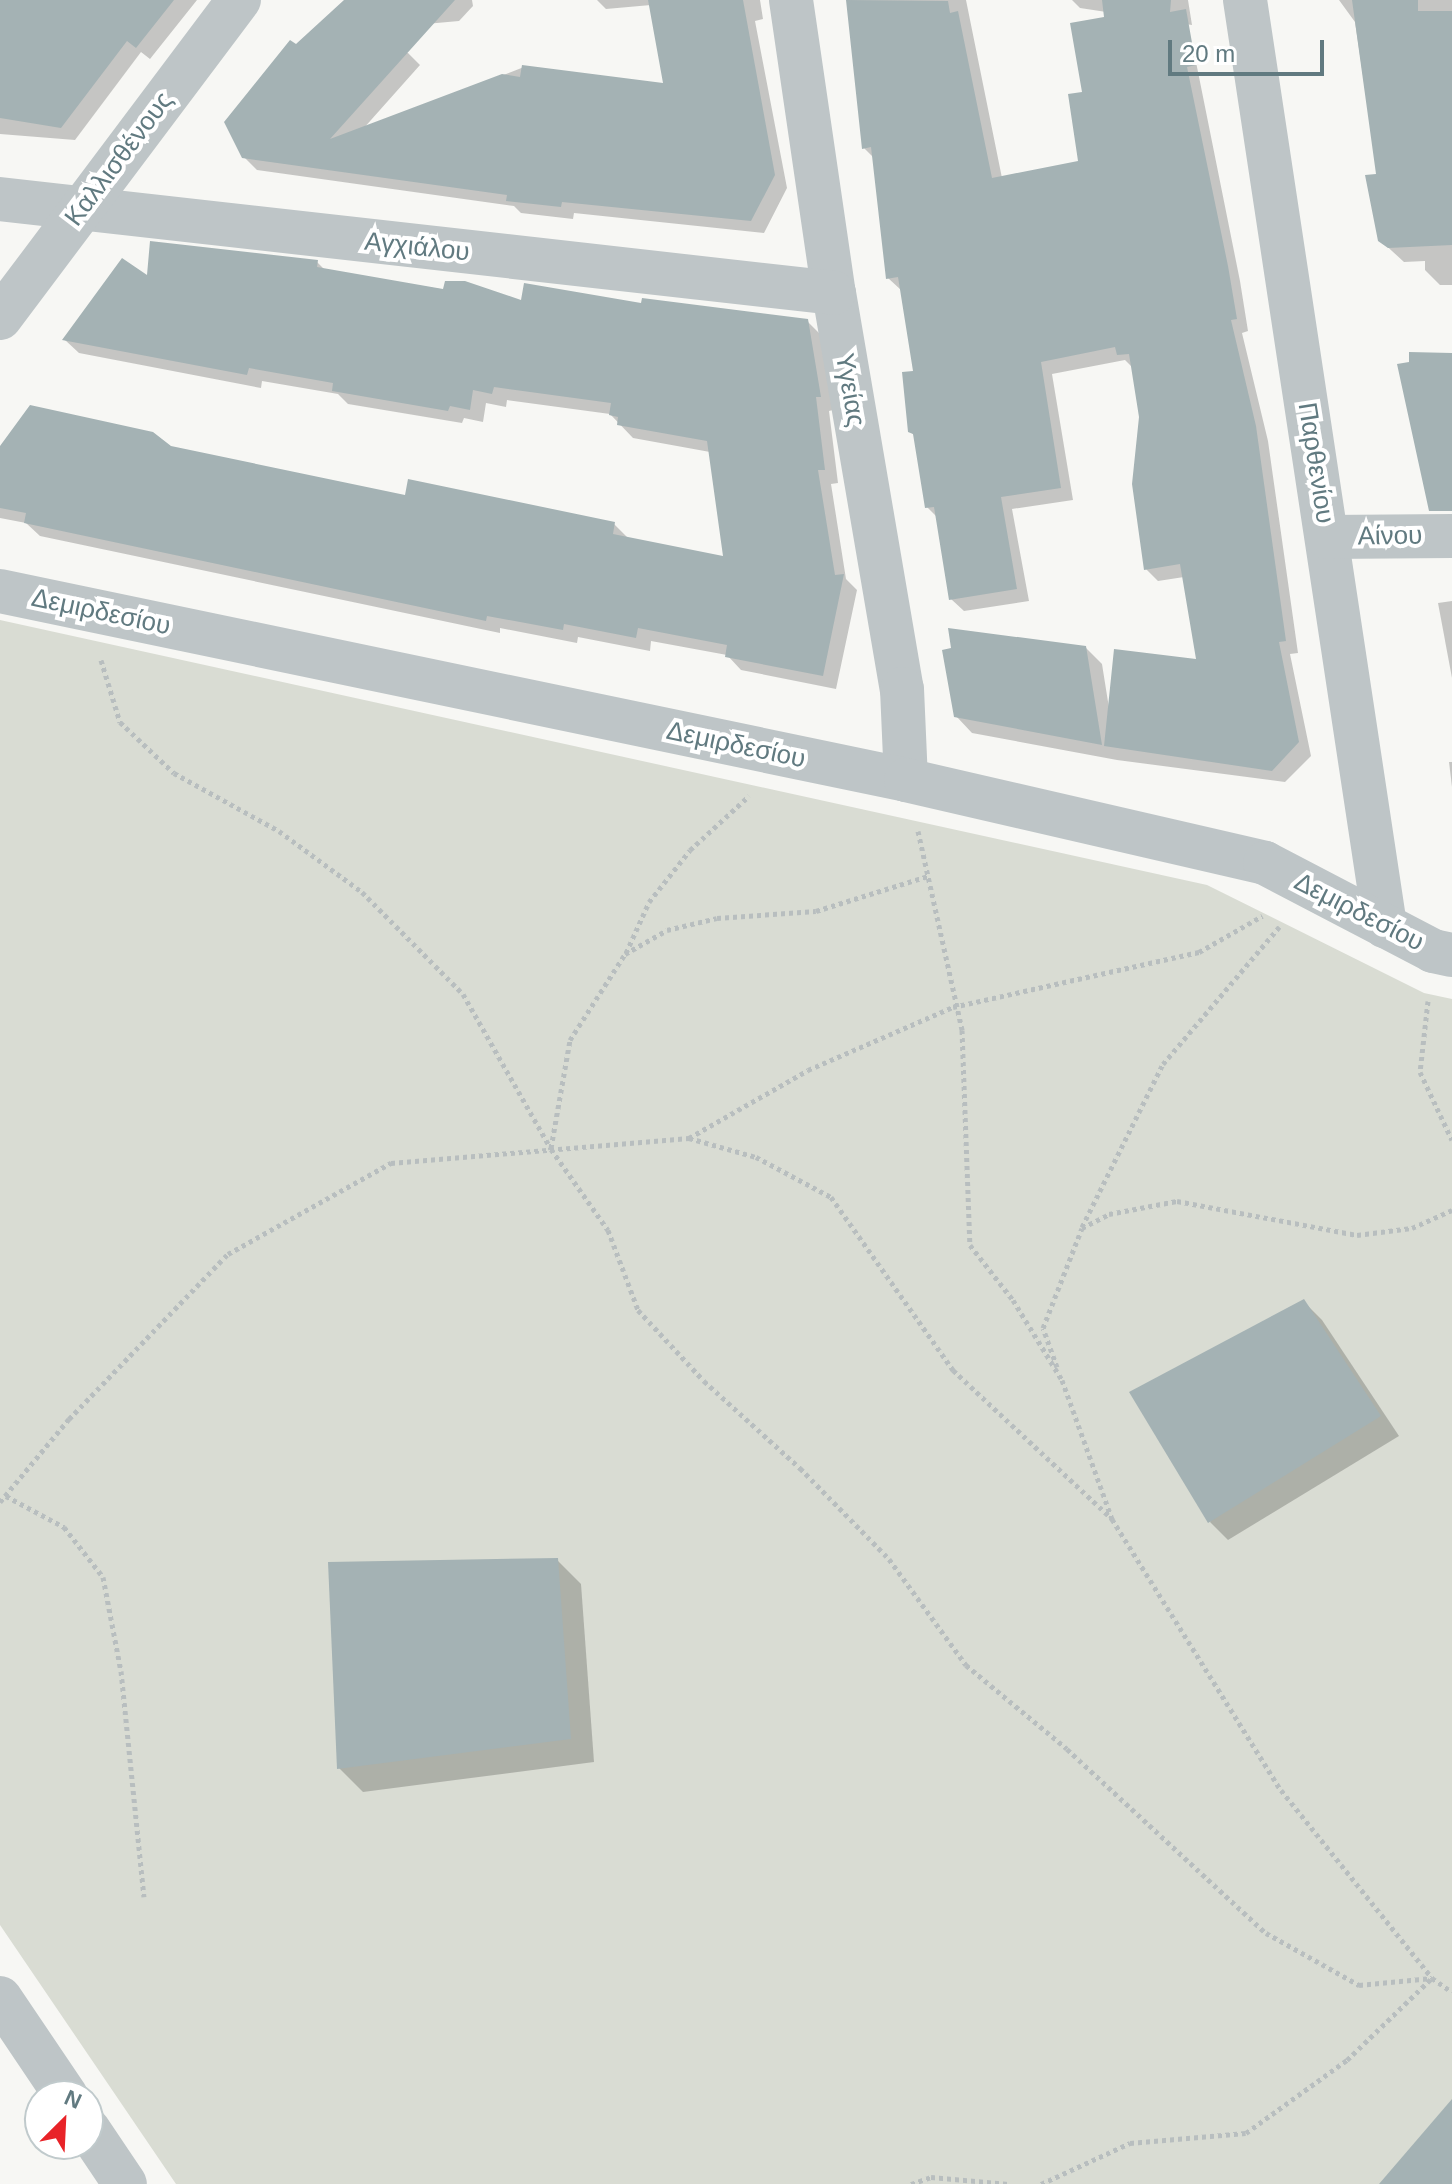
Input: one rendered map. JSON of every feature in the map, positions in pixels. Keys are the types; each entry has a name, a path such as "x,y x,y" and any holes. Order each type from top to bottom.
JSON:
{"street":[{"name":"Καλλισθένους","path":"0,318 239,0"},
{"name":"Υγείας","path":"791,0 834,293 902,689 906,780"},
{"name":"Παρθενίου","path":"1245,0 1385,926"},
{"name":"Αγχιάλου","path":"0,199 834,293"},
{"name":"Αίνου","path":"1327,537 1452,536"},
{"name":"Δεμιρδεσίου","path":"0,591 906,780 1265,863 1443,953"},
{"path":"0,1998 55,2080"},
{"path":"104,2153 125,2184"}],"path":[{"path":"86,609 120,722 174,773 279,831 373,903 463,994 551,1149 608,1230 638,1310 704,1381 800,1468 889,1559 966,1665 1067,1749 1266,1933 1359,1985 1432,1978"},
{"path":"551,1149 570,1040 625,954 649,902 690,850 792,757"},
{"path":"906,780 953,1007 962,1030 970,1245 1013,1300 1062,1380"},
{"path":"625,954 667,930 717,918 816,911 928,876"},
{"path":"689,1138 808,1070 953,1007 1199,952 1311,887"},
{"path":"1311,887 1163,1064 1082,1228 1043,1328 1112,1519 1281,1790 1432,1978 1452,1992"},
{"path":"1443,953 1420,1072 1452,1140"},
{"path":"0,1502 69,1419 228,1254 391,1163 689,1138 756,1157 831,1197 953,1370 1112,1519"},
{"path":"1082,1228 1109,1214 1177,1201 1357,1235 1412,1228 1452,1210"},
{"path":"6,1496 64,1527 103,1577 121,1671 144,1897"},
{"path":"1041,2184 1130,2143 1246,2133 1347,2060 1432,1978"},
{"path":"911,2184 931,2177 1009,2184"}],"shaded area":[{"path":"0,620 1207,885 1424,993 1452,999 1452,2184 176,2184 0,1925"}],"building":[{"path":"0,0 174,0 136,48 127,41 61,128 0,118"},
{"path":"344,0 455,0 330,139 502,74 520,77 522,65 663,83 648,0 743,0 775,175 751,221 562,202 561,207 506,201 507,195 242,158 224,122 290,40 296,44"},
{"path":"846,0 948,1 950,13 958,11 992,178 1078,161 1068,94 1082,92 1070,23 1104,17 1102,0 1171,0 1170,12 1186,9 1196,65 1187,67 1228,266 1237,319 1231,320 1256,426 1286,641 1279,642 1299,742 1272,771 1104,746 1114,649 1196,659 1180,564 1144,570 1132,484 1139,417 1129,354 1117,355 1115,347 1041,362 1061,488 1001,497 1017,589 949,600 934,507 925,508 913,434 908,432 902,372 913,371 898,277 886,279 871,147 862,149"},
{"path":"1352,0 1418,0 1418,11 1452,11 1452,245 1388,248 1378,241 1365,175 1376,174"},
{"path":"150,241 318,260 317,267 443,289 445,281 465,281 521,300 524,283 641,303 642,298 808,319 821,397 816,397 825,470 818,470 835,575 844,574 823,676 725,657 727,645 638,628 636,638 564,624 563,630 487,616 486,621 24,523 26,513 0,508 0,446 30,405 153,432 171,446 405,495 408,479 615,522 613,534 723,556 707,441 617,425 618,417 609,415 611,403 494,387 492,394 473,390 470,410 450,406 448,411 332,391 333,383 249,368 247,375 62,340 122,258 147,275"},
{"path":"1409,352 1452,353 1452,511 1429,511 1397,364 1409,362"},
{"path":"948,628 1086,646 1102,745 954,717 942,650 951,648"},
{"path":"1304,1299 1381,1416 1208,1523 1129,1392"},
{"path":"558,1558 571,1739 337,1769 328,1562"},
{"path":"1452,2099 1452,2184 1379,2184"}]}
